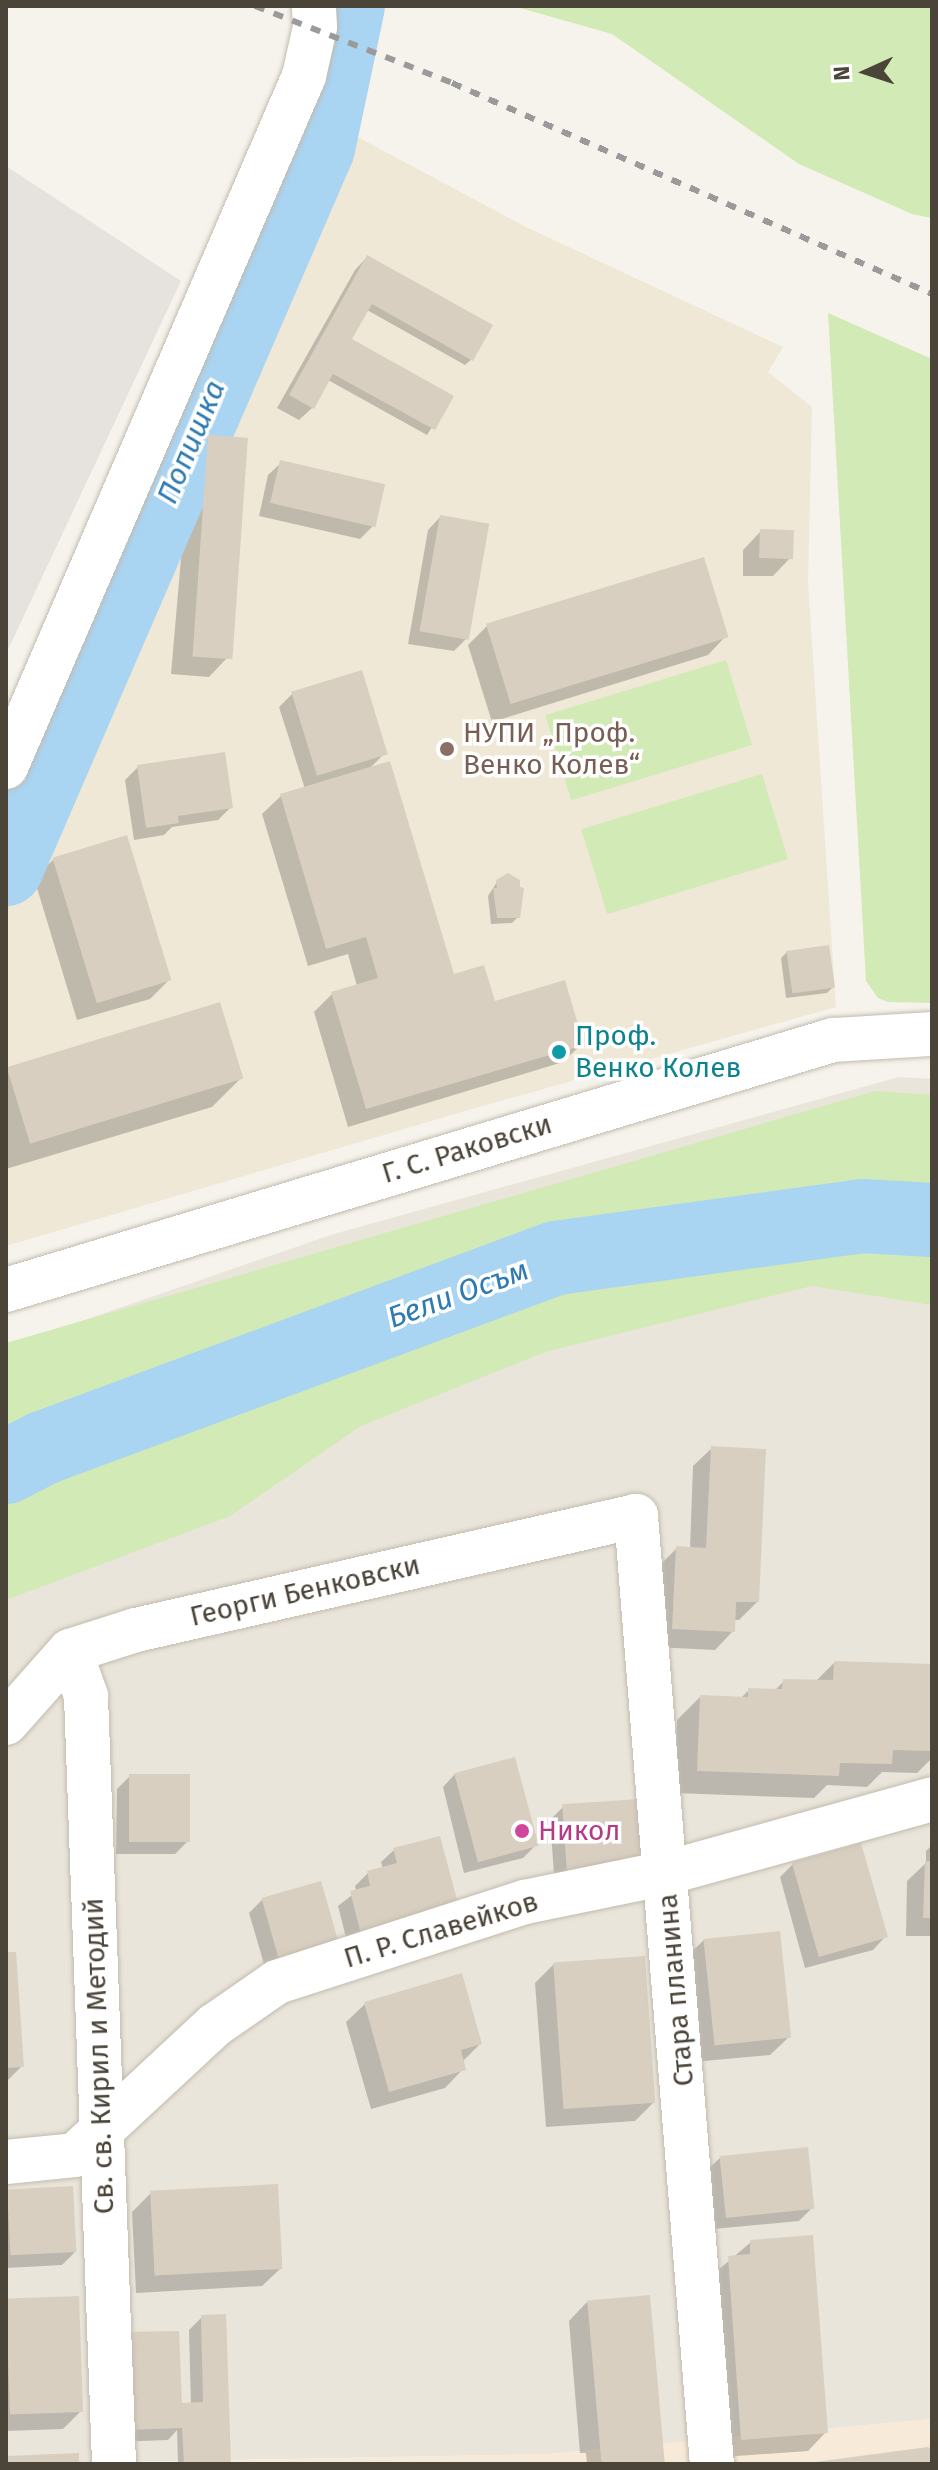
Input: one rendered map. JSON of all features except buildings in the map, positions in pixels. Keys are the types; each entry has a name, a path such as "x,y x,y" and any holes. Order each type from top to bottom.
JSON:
{"street":[{"path":"6,767 304,76 315,27 314,6"},
{"name":"Г. С. Раковски","path":"6,1290 833,1040 932,1034"},
{"name":"Георги Бенковски","path":"70,1651 136,1630 636,1516"},
{"name":"Стара планина","path":"636,1516 712,2464"},
{"path":"6,1723 70,1651"},
{"name":"Св. св. Кирил и Методий","path":"70,1651 86,1696 114,2464"},
{"name":"П. Р. Славейков","path":"6,2162 75,2155 215,2025 277,1982 525,1902 666,1873 932,1799"}],"shaded area":[{"name":"НУПИ „Проф. Венко Колев“","path":"339,127 526,227 783,347 768,372 812,407 808,582 836,1007 479,1107 6,1246 6,915"},
{"path":"6,166 181,281 6,654"},
{"path":"899,1077 932,1079 932,2419 548,2454 6,2464 6,1347 334,1234"},
{"path":"932,2419 932,2464 44,2464 548,2454"}],"green space":[{"path":"513,6 932,6 932,218 912,214 799,164 612,34"},
{"path":"294,103 339,127 6,915 6,781"},
{"path":"828,313 932,359 932,1003 888,1002 878,998 866,981"},
{"path":"726,660 752,745 571,800 545,715"},
{"path":"762,774 788,859 607,914 581,829"},
{"path":"875,1091 932,1095 932,1305 812,1286 545,1352 361,1426 230,1516 6,1600 6,1343"}],"waterway":[{"name":"Попишка","path":"6,869 318,148 348,6"},
{"name":"Бели Осъм","path":"6,1467 43,1448 556,1258 862,1216 932,1220"}],"railway":[{"path":"255,6 452,83 932,294"}],"place":[{"name":"НУПИ „Проф. Венко Колев“","path":"447,749"},
{"name":"Проф. Венко Колев","path":"559,1052"},
{"name":"Никол","path":"522,1831"}]}
